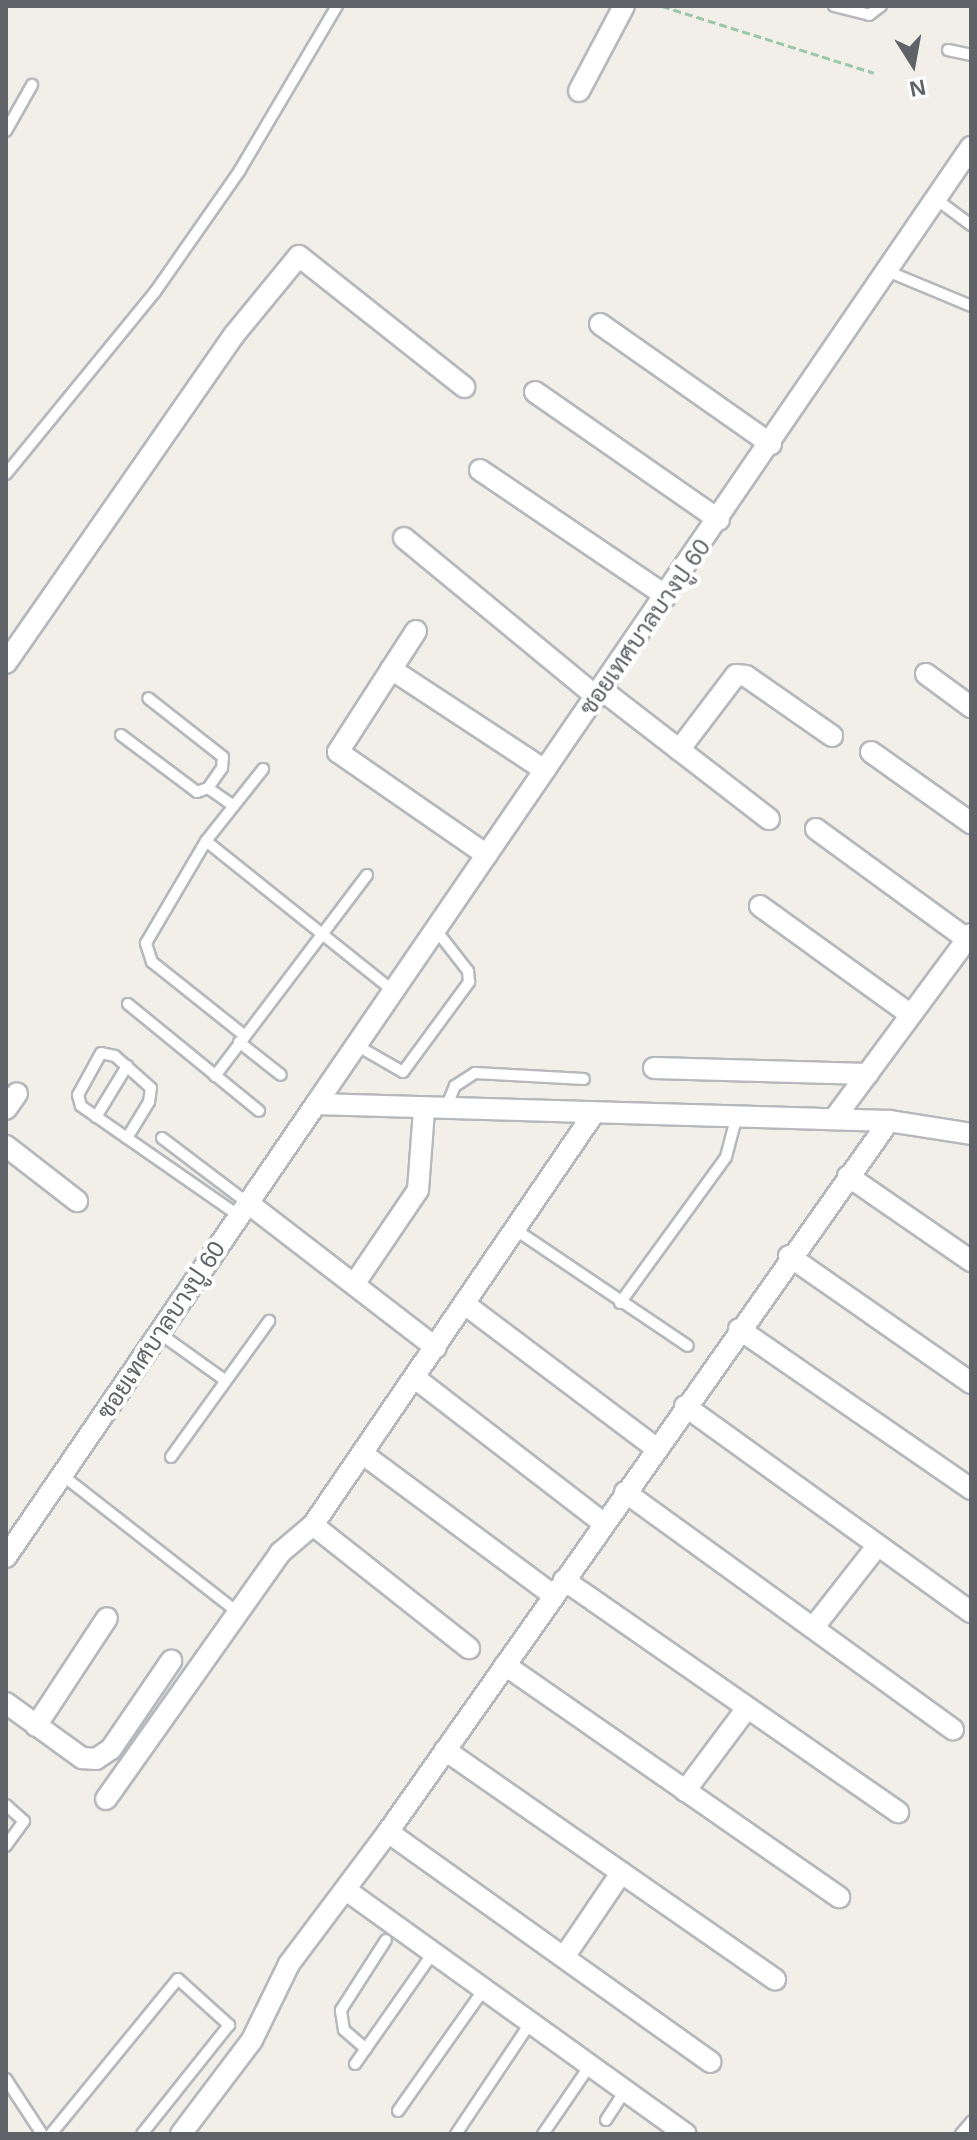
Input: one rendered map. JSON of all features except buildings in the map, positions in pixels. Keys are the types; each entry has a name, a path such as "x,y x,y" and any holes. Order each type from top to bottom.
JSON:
{"street":[{"path":"579,91 624,6"},
{"name":"ซอยเทศบาลบางปู 60","path":"6,1557 719,520 971,147"},
{"path":"6,663 234,335 299,256 464,387"},
{"path":"600,324 771,444"},
{"path":"535,392 719,520"},
{"path":"480,470 666,596"},
{"path":"404,538 600,693 769,819"},
{"path":"416,631 338,752 487,855"},
{"path":"391,669 545,770"},
{"path":"926,674 971,707"},
{"path":"679,750 736,675 746,676 832,736"},
{"path":"871,752 971,823"},
{"path":"816,829 969,936 834,1119"},
{"path":"760,906 911,1015"},
{"path":"654,1068 868,1074"},
{"path":"316,1104 434,1111 737,1115 889,1121 971,1134"},
{"path":"355,1283 418,1190 434,1111"},
{"path":"106,1799 280,1553 313,1525 466,1305 594,1113"},
{"path":"181,2134 252,2040 273,1990 388,1832 789,1256 889,1121"},
{"path":"6,1146 77,1201"},
{"path":"848,1176 971,1261"},
{"path":"244,1210 355,1283 436,1348"},
{"path":"944,1242 971,1244"},
{"path":"789,1256 971,1383"},
{"path":"466,1305 656,1448"},
{"path":"739,1329 971,1489"},
{"path":"415,1378 603,1523"},
{"path":"685,1406 971,1612"},
{"path":"363,1454 559,1587 747,1708 898,1812"},
{"path":"625,1492 953,1729"},
{"path":"313,1525 469,1648"},
{"path":"813,1628 878,1545"},
{"path":"36,1726 107,1618"},
{"path":"6,1703 82,1758 104,1757 171,1661"},
{"path":"505,1665 839,1897"},
{"path":"685,1791 747,1708"},
{"path":"445,1750 775,1979"},
{"path":"388,1832 710,2062"},
{"path":"564,1957 621,1873"},
{"path":"346,1890 627,2088 685,2134"}],"lane":[{"path":"6,474 10,460 155,292 240,170 337,6"},
{"path":"834,6 869,15 881,6"},
{"path":"948,50 971,55"},
{"path":"6,131 32,85"},
{"path":"936,199 971,225"},
{"path":"887,271 971,306"},
{"path":"121,735 197,792 208,788 222,768 223,757 148,698"},
{"path":"263,769 206,841 150,930 147,954 281,1075"},
{"path":"208,788 232,805"},
{"path":"206,841 393,991"},
{"path":"215,1076 367,875"},
{"path":"356,1045 397,1071 410,1068 469,982 468,971 436,930"},
{"path":"128,1004 259,1111"},
{"path":"127,1138 152,1092 150,1083 108,1052 97,1058 77,1101 127,1138 244,1210"},
{"path":"96,1117 127,1066"},
{"path":"434,1111 455,1086 475,1073 584,1079"},
{"path":"620,1303 726,1157 737,1115"},
{"path":"162,1138 244,1210"},
{"path":"516,1230 688,1346"},
{"path":"171,1457 269,1321"},
{"path":"159,1333 226,1381"},
{"path":"62,1475 231,1607"},
{"path":"6,1805 24,1821 6,1846"},
{"path":"366,2049 344,2030 341,2010 386,1940"},
{"path":"355,2064 433,1953"},
{"path":"51,2134 178,1979 229,2025 142,2134"},
{"path":"398,2111 484,1989"},
{"path":"456,2134 533,2021"},
{"path":"543,2134 592,2063"},
{"path":"6,2079 42,2134"},
{"path":"606,2120 627,2088"},
{"path":"961,2134 971,2122"}],"path":[{"path":"662,6 874,73"}]}
